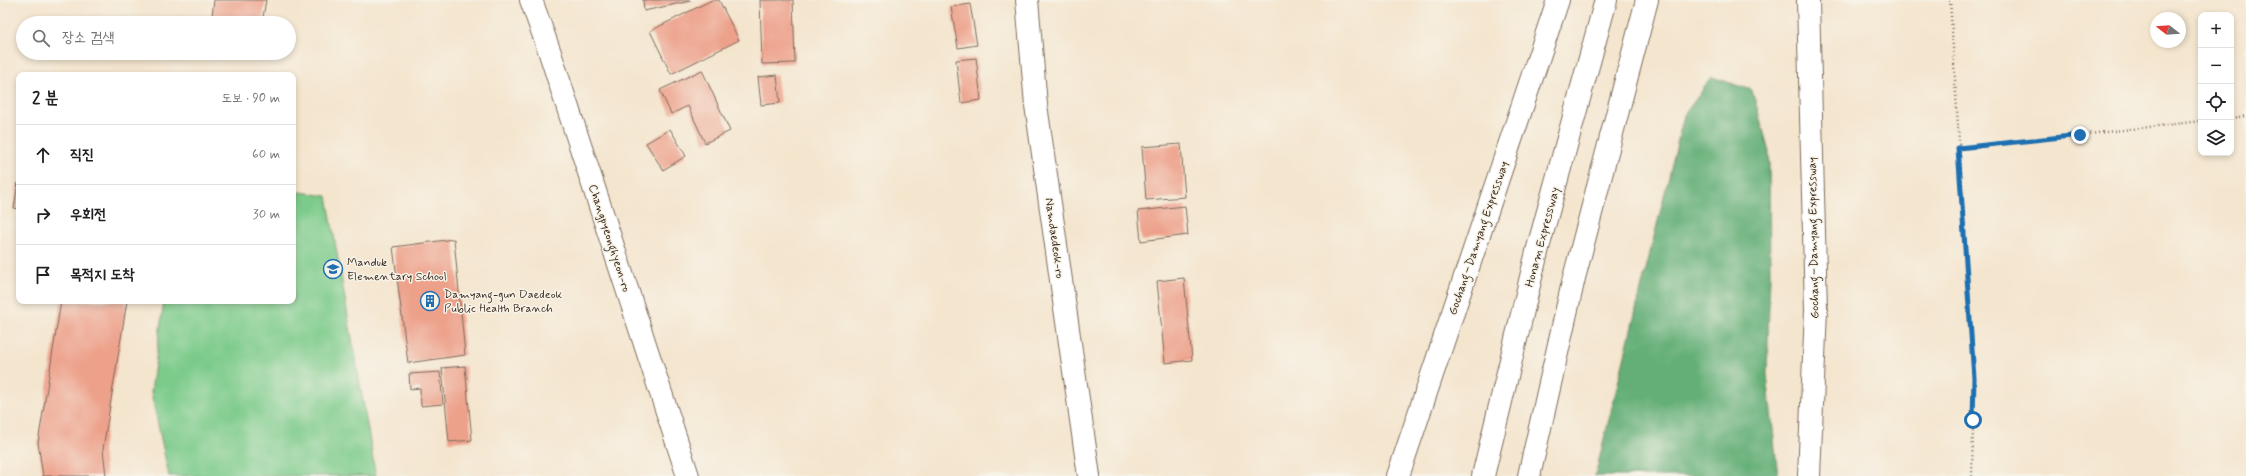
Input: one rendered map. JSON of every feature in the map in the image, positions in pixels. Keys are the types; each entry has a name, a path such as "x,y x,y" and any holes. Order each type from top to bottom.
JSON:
{"main road":[{"name":"Changpyeonghyeon-ro","path":"531,0 549,50 688,476"},
{"name":"Namdaedeok-ro","path":"1027,0 1036,105 1089,476"},
{"name":"Gochang–Damyang Expressway","path":"1398,476 1558,0"},
{"name":"Honam Expressway","path":"1483,476 1538,248 1606,0"},
{"path":"1529,476 1574,278 1648,0"},
{"name":"Gochang–Damyang Expressway","path":"1808,0 1816,310 1809,476"}],"path":[{"path":"1950,0 1958,148 1974,378 1972,476"},
{"path":"2234,118 2246,116"},
{"path":"1958,148 2198,121"}],"green space":[{"path":"1712,77 1752,90 1769,151 1770,275 1767,374 1778,476 1595,476 1684,115"},
{"path":"296,191 327,196 376,476 169,476 151,392 164,304 296,304"}],"building":[{"path":"214,0 266,0 263,16 212,16"},
{"path":"643,0 690,0 690,1 644,11"},
{"path":"712,0 719,0 739,40 671,74 650,31"},
{"path":"760,0 793,0 795,63 762,64"},
{"path":"970,4 977,45 958,48 951,7"},
{"path":"976,58 981,100 961,103 956,60"},
{"path":"702,70 730,131 705,143 688,106 671,114 660,90"},
{"path":"777,75 780,103 761,105 758,77"},
{"path":"670,129 686,156 663,170 646,143"},
{"path":"1181,144 1185,197 1146,200 1142,147"},
{"path":"16,196 16,208 14,208"},
{"path":"1185,206 1188,235 1141,241 1138,211"},
{"name":"Damyang-gun Daedeok Public Health Branch","path":"454,239 465,355 408,363 393,247"},
{"path":"1184,278 1192,360 1165,363 1157,281"},
{"path":"61,304 127,304 103,449 106,476 43,476 38,443"},
{"path":"465,366 472,440 449,442 442,368"},
{"path":"440,372 443,404 421,406 420,388 410,389 409,374"}],"place":[{"name":"Manduk Elementary School","path":"333,269"},
{"name":"Damyang-gun Daedeok Public Health Branch","path":"430,301"}],"route":[{"path":"1973,420 1974,378 1958,148 2080,135"}]}
